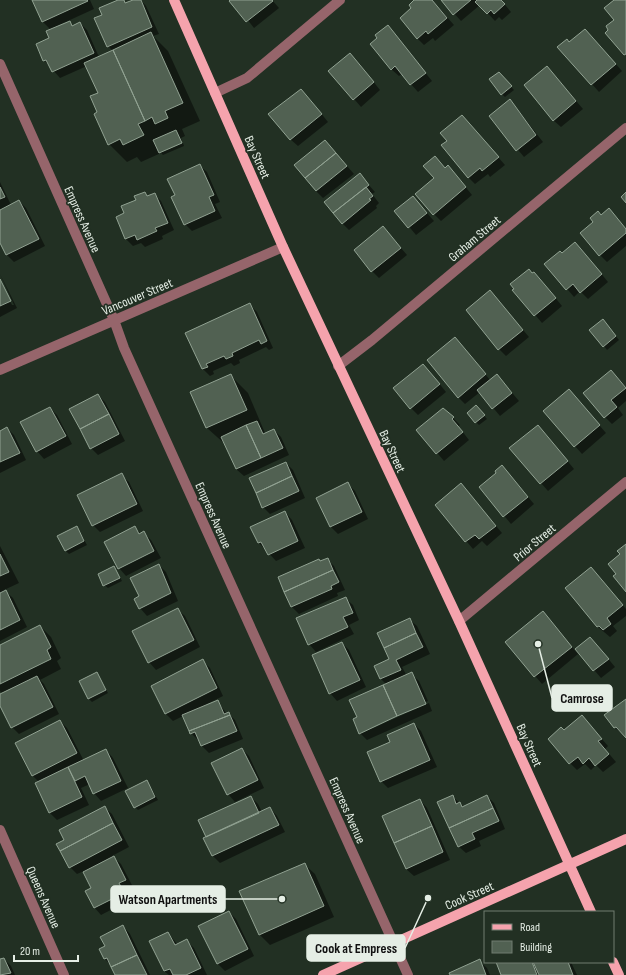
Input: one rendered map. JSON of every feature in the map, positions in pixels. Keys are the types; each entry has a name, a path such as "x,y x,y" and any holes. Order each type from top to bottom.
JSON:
{"main road":[{"name":"Bay Street","path":"174,0 338,366 459,621 591,911"},
{"name":"Cook Street","path":"323,975 626,839"},
{"path":"613,963 619,975"}],"street":[{"path":"215,92 247,78 340,0"},
{"name":"Empress Avenue","path":"0,64 114,320 126,352 408,975"},
{"name":"Graham Street","path":"338,366 378,335 626,128"},
{"name":"Vancouver Street","path":"0,370 284,247"},
{"name":"Prior Street","path":"459,621 626,482"},
{"name":"Queens Avenue","path":"0,830 64,975"}],"building":[{"path":"32,0 87,0 88,1 42,22"},
{"path":"118,0 124,0 125,3 133,0 141,0 152,27 107,47 94,18 102,15 99,8"},
{"path":"414,0 432,0 447,18 428,34 426,31 417,39 400,18 411,8 409,5"},
{"path":"441,0 471,0 453,15"},
{"path":"477,0 501,0 505,4 494,14 491,10 487,14 475,2"},
{"path":"614,0 626,0 626,54 624,55 605,33 608,30 606,26 614,20 604,8"},
{"path":"229,1 273,1 246,22"},
{"path":"70,21 72,26 80,22 94,53 52,72 46,60 43,61 36,44 49,38 46,31"},
{"path":"388,25 426,73 410,85 395,66 391,70 370,44 377,38 375,35"},
{"path":"585,29 616,64 591,85 557,47 567,39 569,42"},
{"path":"151,32 183,103 165,111 168,118 155,124 152,117 145,121 113,50"},
{"path":"113,50 145,121 138,124 144,135 123,145 120,139 108,145 94,114 97,112 90,96 98,93 84,63"},
{"path":"350,53 374,82 353,100 328,71"},
{"path":"547,66 576,101 553,121 524,85"},
{"path":"499,72 512,86 501,95 489,79"},
{"path":"301,89 322,114 290,140 268,114"},
{"path":"510,99 536,135 516,151 489,116"},
{"path":"462,115 499,157 482,171 480,168 468,178 441,145 447,141 440,133"},
{"path":"176,130 182,143 159,153 153,140"},
{"path":"325,140 336,153 305,178 294,165"},
{"path":"336,153 347,166 316,191 305,178"},
{"path":"435,156 445,168 448,165 466,187 433,215 415,194 434,178 423,166"},
{"path":"200,164 214,195 209,197 215,211 184,225 171,197 175,195 167,179"},
{"path":"360,173 369,185 333,213 324,202"},
{"path":"0,187 5,197 0,199"},
{"path":"366,187 373,196 369,199 371,200 342,224 333,213"},
{"path":"145,192 147,196 155,193 168,223 155,228 157,231 137,240 135,235 125,239 116,217 124,213 121,206 136,200 134,196"},
{"path":"626,192 626,203 621,197"},
{"path":"413,196 427,213 408,228 394,211"},
{"path":"19,200 39,239 6,255 0,243 0,210"},
{"path":"609,208 626,229 626,233 599,256 580,233 593,222 590,218 598,211 601,215"},
{"path":"383,226 401,248 371,272 354,250"},
{"path":"575,242 602,274 580,293 573,284 566,290 544,264 560,251 562,253"},
{"path":"529,269 532,273 534,272 556,298 534,316 512,290 514,289 510,284"},
{"path":"0,279 11,301 0,306"},
{"path":"490,290 523,330 498,350 466,310"},
{"path":"250,303 267,341 261,344 259,340 232,353 233,356 226,359 224,356 206,364 208,367 202,369 185,333"},
{"path":"603,319 616,336 603,347 589,330"},
{"path":"455,337 486,374 458,398 427,360"},
{"path":"423,364 440,384 410,409 393,388"},
{"path":"611,370 626,388 611,400 617,407 604,418 583,393"},
{"path":"231,374 247,410 206,428 190,392"},
{"path":"497,374 512,393 492,409 477,390"},
{"path":"569,389 600,425 574,447 543,411"},
{"path":"98,394 109,414 80,429 69,409"},
{"path":"476,405 485,415 475,423 467,413"},
{"path":"50,407 66,436 36,452 20,422"},
{"path":"443,408 454,417 452,419 463,432 436,454 416,430"},
{"path":"109,414 119,434 90,449 80,429"},
{"path":"257,421 263,434 274,429 283,448 261,458 246,425"},
{"path":"246,425 261,458 236,469 221,437"},
{"path":"538,425 568,461 540,484 509,448"},
{"path":"7,427 20,453 0,462 0,431"},
{"path":"286,462 292,476 256,493 249,478"},
{"path":"502,465 528,497 503,517 479,487 496,473 495,471"},
{"path":"122,473 137,504 92,526 77,495"},
{"path":"292,476 299,491 262,508 256,493"},
{"path":"348,482 362,512 330,527 316,498"},
{"path":"461,483 496,526 479,539 475,535 465,542 435,505"},
{"path":"285,511 298,541 268,555 261,542 258,543 250,527"},
{"path":"77,526 84,541 65,551 57,536"},
{"path":"135,526 139,534 144,531 154,551 118,569 104,542"},
{"path":"626,544 626,592 613,576 616,574 608,564 620,554 617,551"},
{"path":"0,554 9,572 0,576"},
{"path":"328,558 333,570 284,592 278,577 319,559 320,561"},
{"path":"159,564 171,593 139,609 134,599 139,596 130,578"},
{"path":"114,566 120,578 103,586 98,574"},
{"path":"591,567 623,605 607,618 611,624 603,630 599,626 597,627 565,588"},
{"path":"333,570 339,582 331,586 332,589 291,607 284,592"},
{"path":"6,590 20,620 0,630 0,593"},
{"path":"346,597 353,613 343,617 348,627 308,645 296,618"},
{"path":"178,608 194,640 148,663 132,631"},
{"path":"543,611 572,647 534,677 505,642"},
{"path":"410,618 416,633 384,648 377,633"},
{"path":"40,625 51,647 47,650 51,659 0,684 0,645"},
{"path":"416,633 423,647 396,660 401,670 380,679 374,666 389,659 384,648"},
{"path":"590,637 609,659 593,671 575,649"},
{"path":"342,642 360,680 329,694 312,655"},
{"path":"203,659 217,688 165,714 151,686"},
{"path":"97,672 106,690 88,699 79,681"},
{"path":"412,672 426,704 397,716 383,685"},
{"path":"37,676 53,707 11,728 0,706 0,694"},
{"path":"383,685 397,716 359,734 353,719 357,717 349,700"},
{"path":"626,699 626,738 616,727 614,728 604,715"},
{"path":"218,700 224,714 229,712 230,715 189,731 182,715"},
{"path":"230,715 237,731 201,746 195,732 190,734 189,731"},
{"path":"582,715 602,739 598,741 609,754 595,766 589,758 583,764 578,757 569,764 548,739 561,727 564,730"},
{"path":"60,720 77,753 32,776 15,743"},
{"path":"414,723 430,760 380,782 367,752 390,742 387,735"},
{"path":"242,748 258,780 227,795 211,763"},
{"path":"106,749 121,781 93,794 85,776 75,781 68,767"},
{"path":"68,767 82,797 49,813 35,783"},
{"path":"147,780 155,797 134,808 125,791"},
{"path":"453,795 456,804 460,802 462,807 487,795 493,808 449,828 437,802"},
{"path":"251,796 259,813 206,837 198,820"},
{"path":"420,799 432,826 394,843 382,816"},
{"path":"105,806 113,823 60,851 56,844 64,840 59,830"},
{"path":"270,807 279,825 212,856 203,838"},
{"path":"493,808 499,821 472,833 475,839 458,847 449,828"},
{"path":"113,823 122,840 69,868 60,851"},
{"path":"432,826 443,852 406,869 394,843"},
{"path":"114,856 126,880 119,883 124,893 94,908 85,891 91,888 83,872"},
{"path":"305,863 324,906 259,935 239,891"},
{"path":"229,911 248,949 217,964 198,926"},
{"path":"123,925 137,955 111,967 107,958 104,959 99,949 105,946 100,937"},
{"path":"168,932 175,945 187,939 201,968 186,975 173,975 170,969 164,971 149,941"},
{"path":"137,955 147,975 115,975 111,967"},
{"path":"4,958 11,973 0,975 0,959"},
{"path":"480,959 486,975 450,975 449,973"},
{"path":"496,963 532,963 537,975 501,975"},
{"path":"533,963 568,963 573,975 539,975"}],"place":[{"name":"Camrose","path":"538,644"},
{"name":"Cook at Empress","path":"428,898"},
{"name":"Watson Apartments","path":"282,899"}]}
